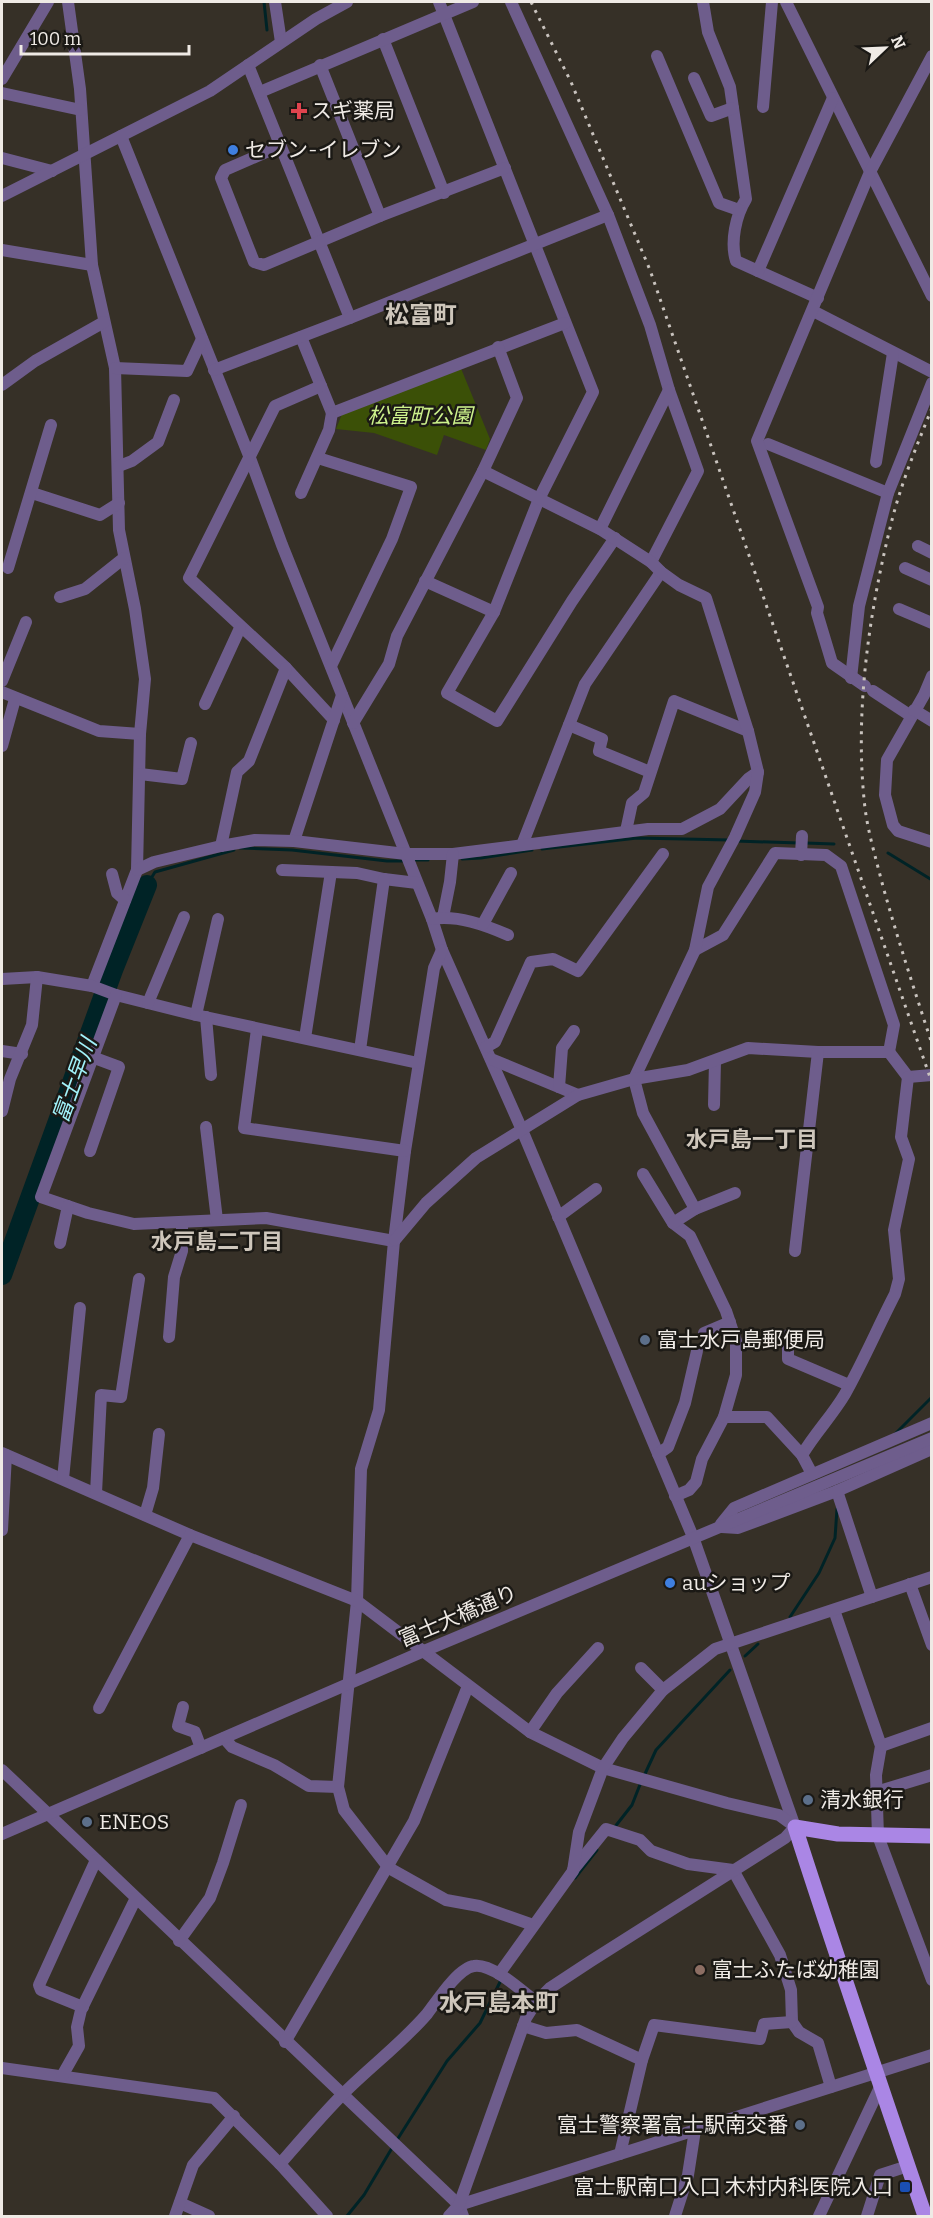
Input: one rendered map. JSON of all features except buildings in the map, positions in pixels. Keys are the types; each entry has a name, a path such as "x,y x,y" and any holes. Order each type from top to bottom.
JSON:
{"main road":[{"path":"925,2217 795,1827 838,1834 932,1836"}],"street":[{"path":"2,79 48,2"},
{"path":"68,2 81,110 92,265 115,369 119,530 135,609 144,679 140,734 137,870 92,986"},
{"path":"275,2 281,42"},
{"path":"2,196 210,91 316,19 347,2"},
{"path":"260,92 383,39 442,7 473,2"},
{"path":"511,2 608,215 650,325 669,390 698,471 651,562"},
{"path":"703,2 708,32 730,87 746,199 739,210 733,251 736,261 815,304 893,353 932,372"},
{"path":"763,107 772,2"},
{"path":"786,2 932,296"},
{"path":"442,7 592,392 539,500 494,612 447,693 497,721 572,601 615,538"},
{"path":"383,39 444,193"},
{"path":"657,56 719,203 739,210"},
{"path":"932,56 870,171 757,441 818,607 817,613 832,663 851,678 913,713 932,721"},
{"path":"248,65 350,318"},
{"path":"320,65 380,216"},
{"path":"694,78 711,116 733,108"},
{"path":"2,93 81,110"},
{"path":"758,271 833,98"},
{"path":"121,136 408,860 437,918 442,950 522,1130 693,1537 795,1827"},
{"path":"280,146 225,170 221,178 254,262 264,266 380,216 505,168"},
{"path":"2,158 52,171"},
{"path":"214,370 608,215"},
{"path":"2,250 92,265"},
{"path":"2,385 34,361 104,322"},
{"path":"332,413 565,323"},
{"path":"301,337 332,413 329,430 301,493"},
{"path":"115,369 188,371 202,339"},
{"path":"353,723 389,664 397,636 483,471 517,398 498,348"},
{"path":"876,462 893,353"},
{"path":"851,678 859,606 888,493 932,383"},
{"path":"321,386 275,406 189,578 240,628 286,668 334,720"},
{"path":"600,529 669,390"},
{"path":"119,466 132,461 158,442 174,400"},
{"path":"8,568 51,425"},
{"path":"768,444 888,493"},
{"path":"318,458 411,487 392,539 331,666"},
{"path":"483,471 600,529 651,562 679,585 706,598 748,731 758,771 755,792 735,837 708,887 694,950 634,1079 643,1113 695,1209"},
{"path":"32,493 100,516 119,503"},
{"path":"918,546 932,553"},
{"path":"60,597 85,589 124,558"},
{"path":"905,568 932,580"},
{"path":"522,845 585,684 661,572"},
{"path":"424,581 494,612"},
{"path":"899,609 932,623"},
{"path":"2,681 26,622"},
{"path":"205,704 240,628"},
{"path":"221,846 237,772 249,761 286,668"},
{"path":"932,676 887,760 885,795 893,825 898,831 932,842"},
{"path":"2,692 99,731 140,734"},
{"path":"294,841 342,695"},
{"path":"2,746 15,699"},
{"path":"626,831 632,803 644,793 674,701 748,731"},
{"path":"569,725 603,739 598,751 650,772"},
{"path":"140,774 182,779 191,743"},
{"path":"137,870 154,862 255,840 294,841 408,860 453,860 522,845 626,831 682,829 720,810 748,778 758,771"},
{"path":"694,950 723,935 775,854 801,845 826,855 841,866 894,1026 889,1052 908,1077 901,1137 909,1159 894,1230 899,1279 895,1294 835,1410 814,1435 802,1455"},
{"path":"486,1047 495,1042 531,962 553,959 578,971 663,854"},
{"path":"437,918 453,860"},
{"path":"282,870 357,873 384,879 417,882"},
{"path":"305,1038 331,872"},
{"path":"483,924 511,873"},
{"path":"112,874 117,893 125,900"},
{"path":"360,1050 384,879"},
{"path":"148,1003 184,918"},
{"path":"437,918 483,924 508,935"},
{"path":"210,1075 201,1016 218,919"},
{"path":"442,950 434,968 405,1151 394,1241 379,1410 361,1469 357,1600 338,1787 344,1810 389,1868 446,1900 479,1906 533,1925"},
{"path":"2,979 37,977 92,986 116,995 201,1016 418,1063"},
{"path":"2,1111 10,1079 32,1025 37,977"},
{"path":"116,995 41,1197 134,1224 266,1218 394,1241"},
{"path":"257,1029 244,1128 405,1151"},
{"path":"559,1087 562,1048 574,1031"},
{"path":"394,1241 426,1203 476,1158 578,1095 634,1079 688,1070 748,1048 818,1052 889,1052"},
{"path":"2,1051 21,1054"},
{"path":"795,1251 818,1052"},
{"path":"90,1151 119,1067 92,1057"},
{"path":"491,1059 578,1095"},
{"path":"714,1105 715,1060"},
{"path":"908,1077 932,1075"},
{"path":"206,1127 217,1220"},
{"path":"643,1174 673,1223 690,1236 730,1322 736,1341 736,1375 724,1417 702,1459 696,1482 689,1490 675,1496"},
{"path":"558,1217 596,1189"},
{"path":"673,1223 695,1209 735,1193"},
{"path":"60,1243 68,1206"},
{"path":"168,1336 174,1277 182,1251 182,1222"},
{"path":"96,1493 101,1395 121,1396 139,1279"},
{"path":"63,1479 80,1308"},
{"path":"704,1334 730,1322"},
{"path":"788,1335 788,1359 849,1385"},
{"path":"658,1454 668,1447 685,1403 698,1351"},
{"path":"724,1417 767,1417 802,1455 812,1474"},
{"path":"718,1527 734,1508 932,1424"},
{"path":"145,1515 153,1488 159,1434"},
{"name":"富士大橋通り","path":"2,1834 424,1651 932,1438"},
{"path":"718,1527 738,1528 837,1491 932,1449"},
{"path":"2,1530 4,1454 190,1535 357,1600 530,1732 603,1768 727,1803 779,1815 795,1827"},
{"path":"837,1491 872,1597"},
{"path":"99,1708 190,1535"},
{"path":"573,1871 579,1832 603,1768 623,1738 663,1690 714,1649 932,1577"},
{"path":"910,1584 932,1645"},
{"path":"834,1610 881,1746 876,1775 878,1836 927,1951 932,1980"},
{"path":"530,1732 557,1693 598,1648"},
{"path":"641,1668 663,1690"},
{"path":"285,2042 389,1868 414,1821 468,1686"},
{"path":"183,1707 178,1726 195,1732 201,1748"},
{"path":"881,1746 932,1728"},
{"path":"224,1738 232,1747 274,1765 309,1786 338,1787"},
{"path":"2,1770 285,2042 344,2094 461,2211"},
{"path":"876,1792 932,1775"},
{"path":"179,1941 210,1898 224,1863 241,1805"},
{"path":"461,2211 523,2026 536,2002 550,1988 591,1960 785,1838 795,1827"},
{"path":"499,1974 606,1829 640,1840 651,1851 688,1864 734,1870"},
{"path":"83,2007 41,1990 39,1985 96,1860"},
{"path":"734,1870 780,1955 791,1990 792,2022 799,2032 818,2043 831,2087"},
{"path":"62,2076 79,2046 77,2026 83,2007 135,1898"},
{"path":"280,2164 344,2094 416,2027 466,1968 475,1965 485,1966 536,2002"},
{"path":"620,2154 642,2060 654,2025 760,2039 764,2024 792,2022"},
{"path":"523,2026 546,2033 577,2030 642,2060"},
{"path":"449,2217 620,2154 831,2087 879,2079 932,2055"},
{"path":"2,2068 214,2098 280,2164 325,2216"},
{"path":"819,2217 879,2079"},
{"path":"175,2217 193,2165 234,2116"},
{"path":"675,2217 688,2175 695,2130"},
{"path":"867,2217 880,2175 908,2166"},
{"path":"180,2203 210,2217"}],"green space":[{"name":"松富町公園","path":"460,366 490,439 486,450 444,435 437,455 374,433 336,429 342,414"}],"waterway":[{"path":"264,2 267,30"},
{"path":"542,849 637,838 730,840"},
{"path":"736,841 799,843"},
{"path":"805,843 834,844"},
{"path":"240,848 292,850 404,861"},
{"path":"147,885 155,872 234,850"},
{"path":"462,859 532,850"},
{"path":"888,853 932,880"},
{"path":"414,860 428,860"},
{"name":"富士早川","path":"2,1275 113,970 147,885"},
{"path":"895,1434 932,1397"},
{"path":"790,1617 819,1573 835,1538 837,1509"},
{"path":"745,1656 758,1644"},
{"path":"644,1776 656,1750 730,1670"},
{"path":"614,1828 632,1805 641,1782"},
{"path":"575,1878 597,1850"},
{"path":"397,2140 447,2061 480,2023 501,1980"},
{"path":"347,2216 364,2195 392,2148"}],"railway":[{"path":"531,2 571,82 650,270 932,1083"},
{"path":"932,408 900,491 884,555 870,627 861,736 865,808 870,835 893,920 932,1044"}],"place":[{"name":"スギ薬局","path":"299,111"},
{"name":"セブン-イレブン","path":"233,150"},
{"name":"富士水戸島郵便局","path":"645,1340"},
{"name":"auショップ","path":"670,1583"},
{"name":"清水銀行","path":"808,1800"},
{"name":"ENEOS","path":"87,1822"},
{"name":"富士ふたば幼稚園","path":"700,1970"},
{"name":"富士警察署富士駅南交番","path":"800,2125"},
{"name":"富士駅南口入口 木村内科医院入口","path":"905,2187"}],"district":[{"name":"松富町","path":"421,315"},
{"name":"水戸島一丁目","path":"752,1139"},
{"name":"水戸島二丁目","path":"217,1241"},
{"name":"水戸島本町","path":"499,2003"}]}
